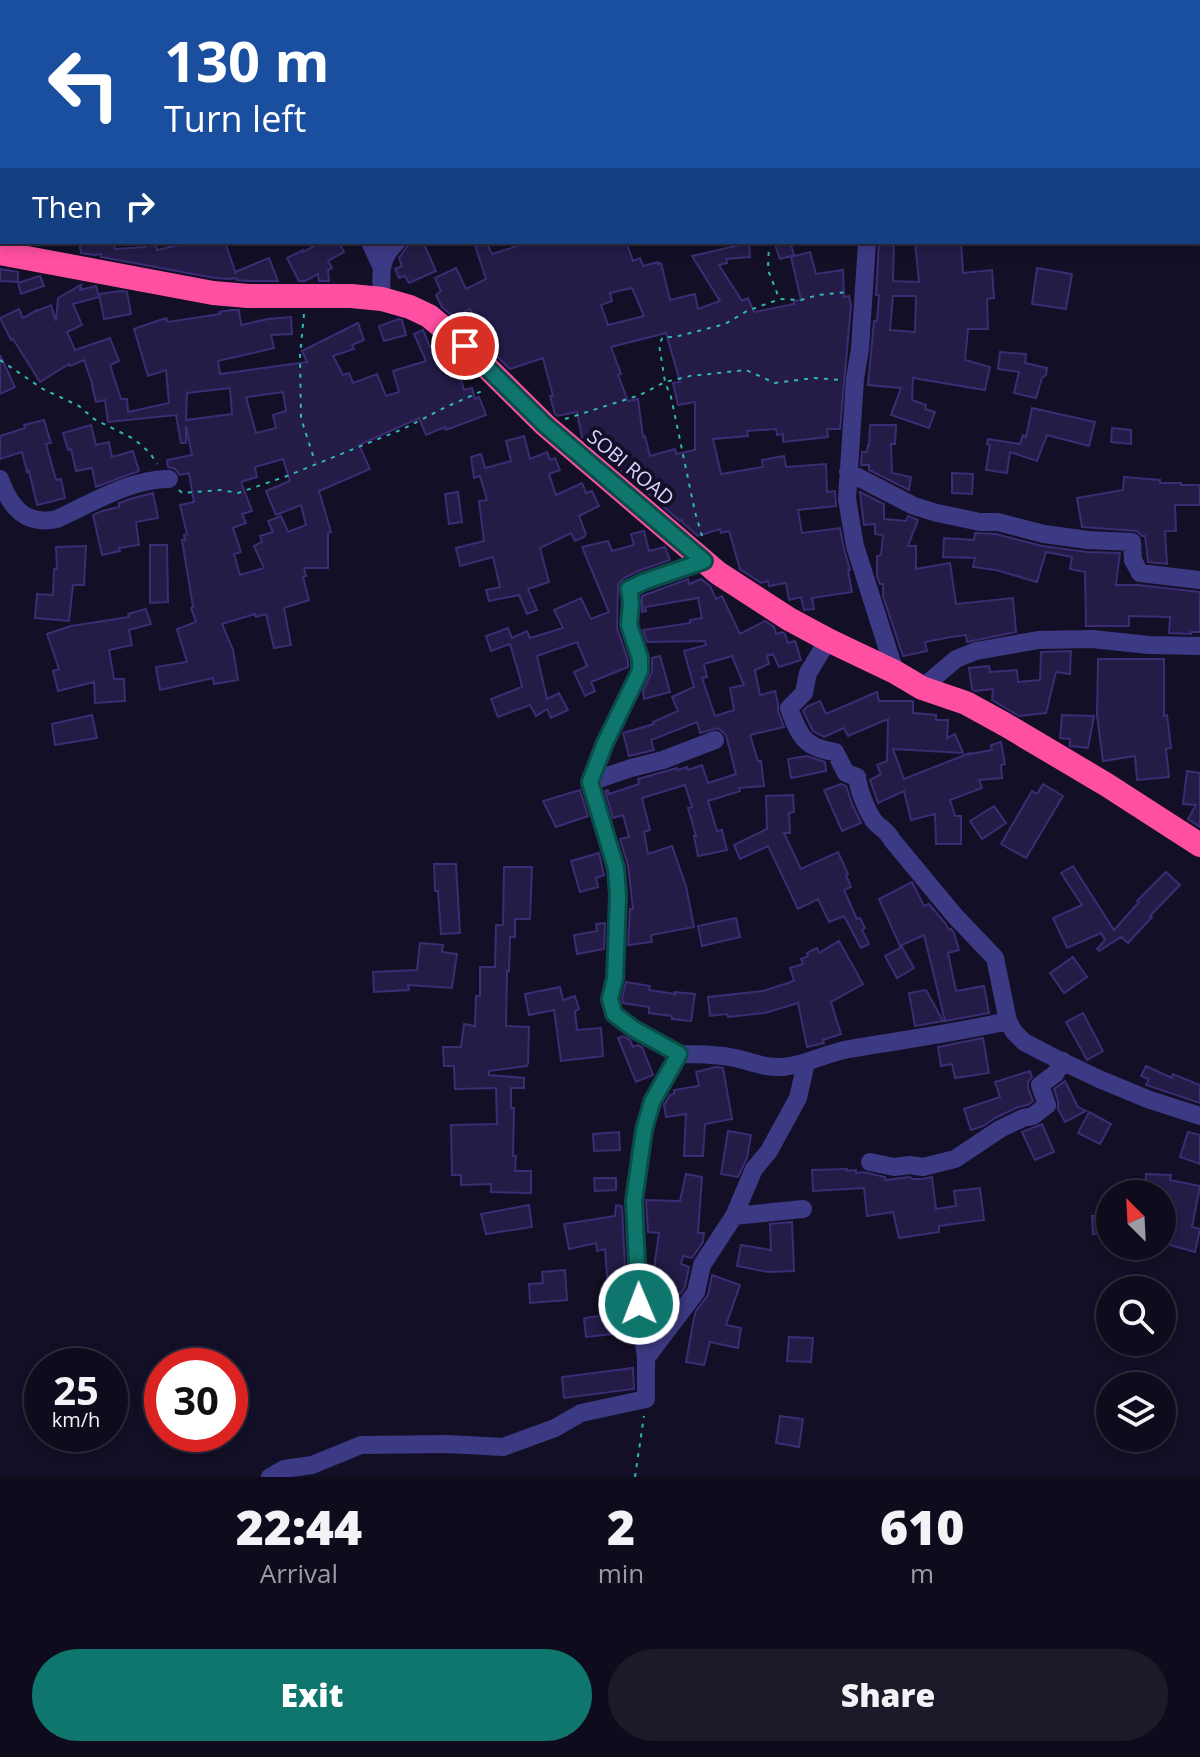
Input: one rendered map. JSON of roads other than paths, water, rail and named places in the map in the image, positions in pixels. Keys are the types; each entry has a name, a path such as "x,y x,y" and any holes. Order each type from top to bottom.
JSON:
{"highway":[{"name":"SOBI ROAD","path":"0,253 213,293 382,299 429,316 465,346 545,425 718,573 828,640 922,688 966,703 1006,725 1200,845"}],"street":[{"path":"371,244 381,266 382,299"},
{"path":"381,266 395,244"},
{"path":"867,244 847,499 855,546 895,672"},
{"path":"848,472 914,506 937,513 980,522 998,522 1044,534 1132,542 1133,560 1140,573 1200,580"},
{"path":"0,479 6,496 21,513 44,521 57,519 132,485 169,479"},
{"path":"704,561 629,589 629,625 640,658 640,671 590,782 616,868 615,978 610,999 614,1014 679,1054 733,1057 759,1066 783,1067 847,1050 1008,1021"},
{"path":"922,688 956,659 976,651 1038,640 1092,639 1200,646"},
{"path":"828,640 808,673 804,693 789,708 798,733 818,750 835,752 846,773 857,777 858,786 875,822 889,832 892,840 955,916 995,958 1008,1021 1014,1032 1024,1042 1099,1079 1200,1116"},
{"path":"590,782 715,740"},
{"path":"270,1477 284,1469 312,1465 361,1445 503,1447 555,1428 581,1413 646,1399 646,1358 639,1304 634,1201 644,1130 652,1102 679,1054"},
{"path":"870,1162 894,1167 923,1167 955,1159 1000,1129 1033,1116 1047,1105 1040,1085 1055,1074 1063,1061"},
{"path":"646,1358 696,1292 702,1265 734,1216 754,1169 769,1151 798,1098 806,1063"},
{"path":"734,1216 803,1209"}]}
